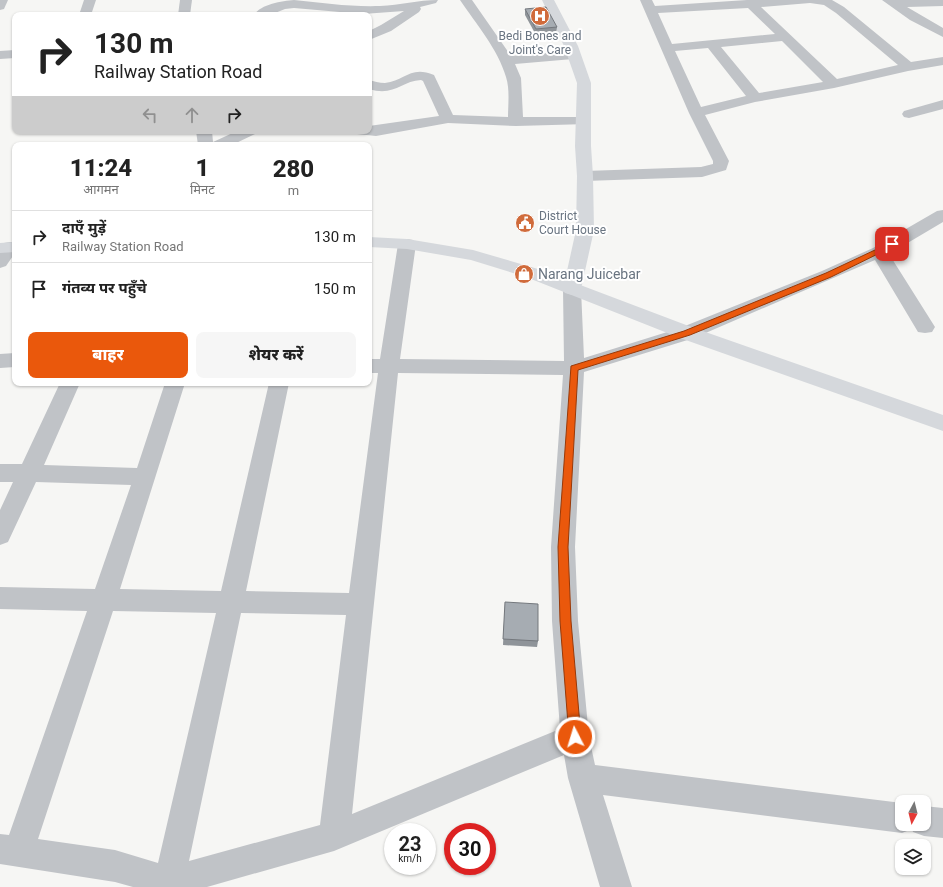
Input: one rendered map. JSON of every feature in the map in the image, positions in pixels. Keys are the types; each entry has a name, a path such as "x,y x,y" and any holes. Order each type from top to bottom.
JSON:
{"main road":[{"path":"548,0 571,46 573,56 584,83 583,121 585,230 572,290"},
{"path":"372,242 407,244 473,255 532,273 572,290 687,333 943,423"}],"street":[{"path":"0,6 2,0"},
{"path":"86,12 90,0"},
{"path":"184,12 186,0"},
{"path":"466,0 506,61 514,78 516,122"},
{"path":"585,176 702,172 720,168 721,161 696,113 648,5 750,3 807,0"},
{"path":"814,0 827,2 840,10 908,67"},
{"path":"266,12 289,4 381,11 428,1"},
{"path":"372,34 398,21 428,1"},
{"path":"891,2 943,2"},
{"path":"891,2 943,33"},
{"path":"750,3 834,84"},
{"path":"667,48 785,37"},
{"path":"711,43 755,98"},
{"path":"0,55 12,54"},
{"path":"506,61 573,56"},
{"path":"696,113 755,98 834,84 908,67 943,61"},
{"path":"372,85 378,88 385,88 416,75 426,75 429,78 448,118"},
{"path":"908,114 943,104"},
{"path":"372,131 448,118 516,122 583,121"},
{"path":"226,142 243,134"},
{"path":"379,366 574,368 687,333 828,275 879,252 943,215"},
{"path":"334,836 360,604 379,366 407,244"},
{"path":"879,252 925,327"},
{"path":"572,290 574,368 563,547 565,621 575,737 582,778 616,887"},
{"path":"0,361 12,360"},
{"path":"0,535 69,386"},
{"path":"174,386 103,600 10,850 115,866 177,885 334,836 575,737"},
{"path":"177,885 231,602 278,386"},
{"path":"0,473 145,476"},
{"path":"0,598 360,604"},
{"path":"582,778 895,817"},
{"path":"931,821 943,823"}],"building":[{"path":"546,7 557,27 536,29 525,9"},
{"path":"505,602 538,604 538,641 503,639"}],"place":[{"name":"Bedi Bones and Joint's Care","path":"540,16"},
{"name":"District Court House","path":"525,223"},
{"name":"Narang Juicebar","path":"524,274"}],"route":[{"path":"575,737 565,621 563,547 574,368 687,333 828,275 879,252 892,244"}]}
